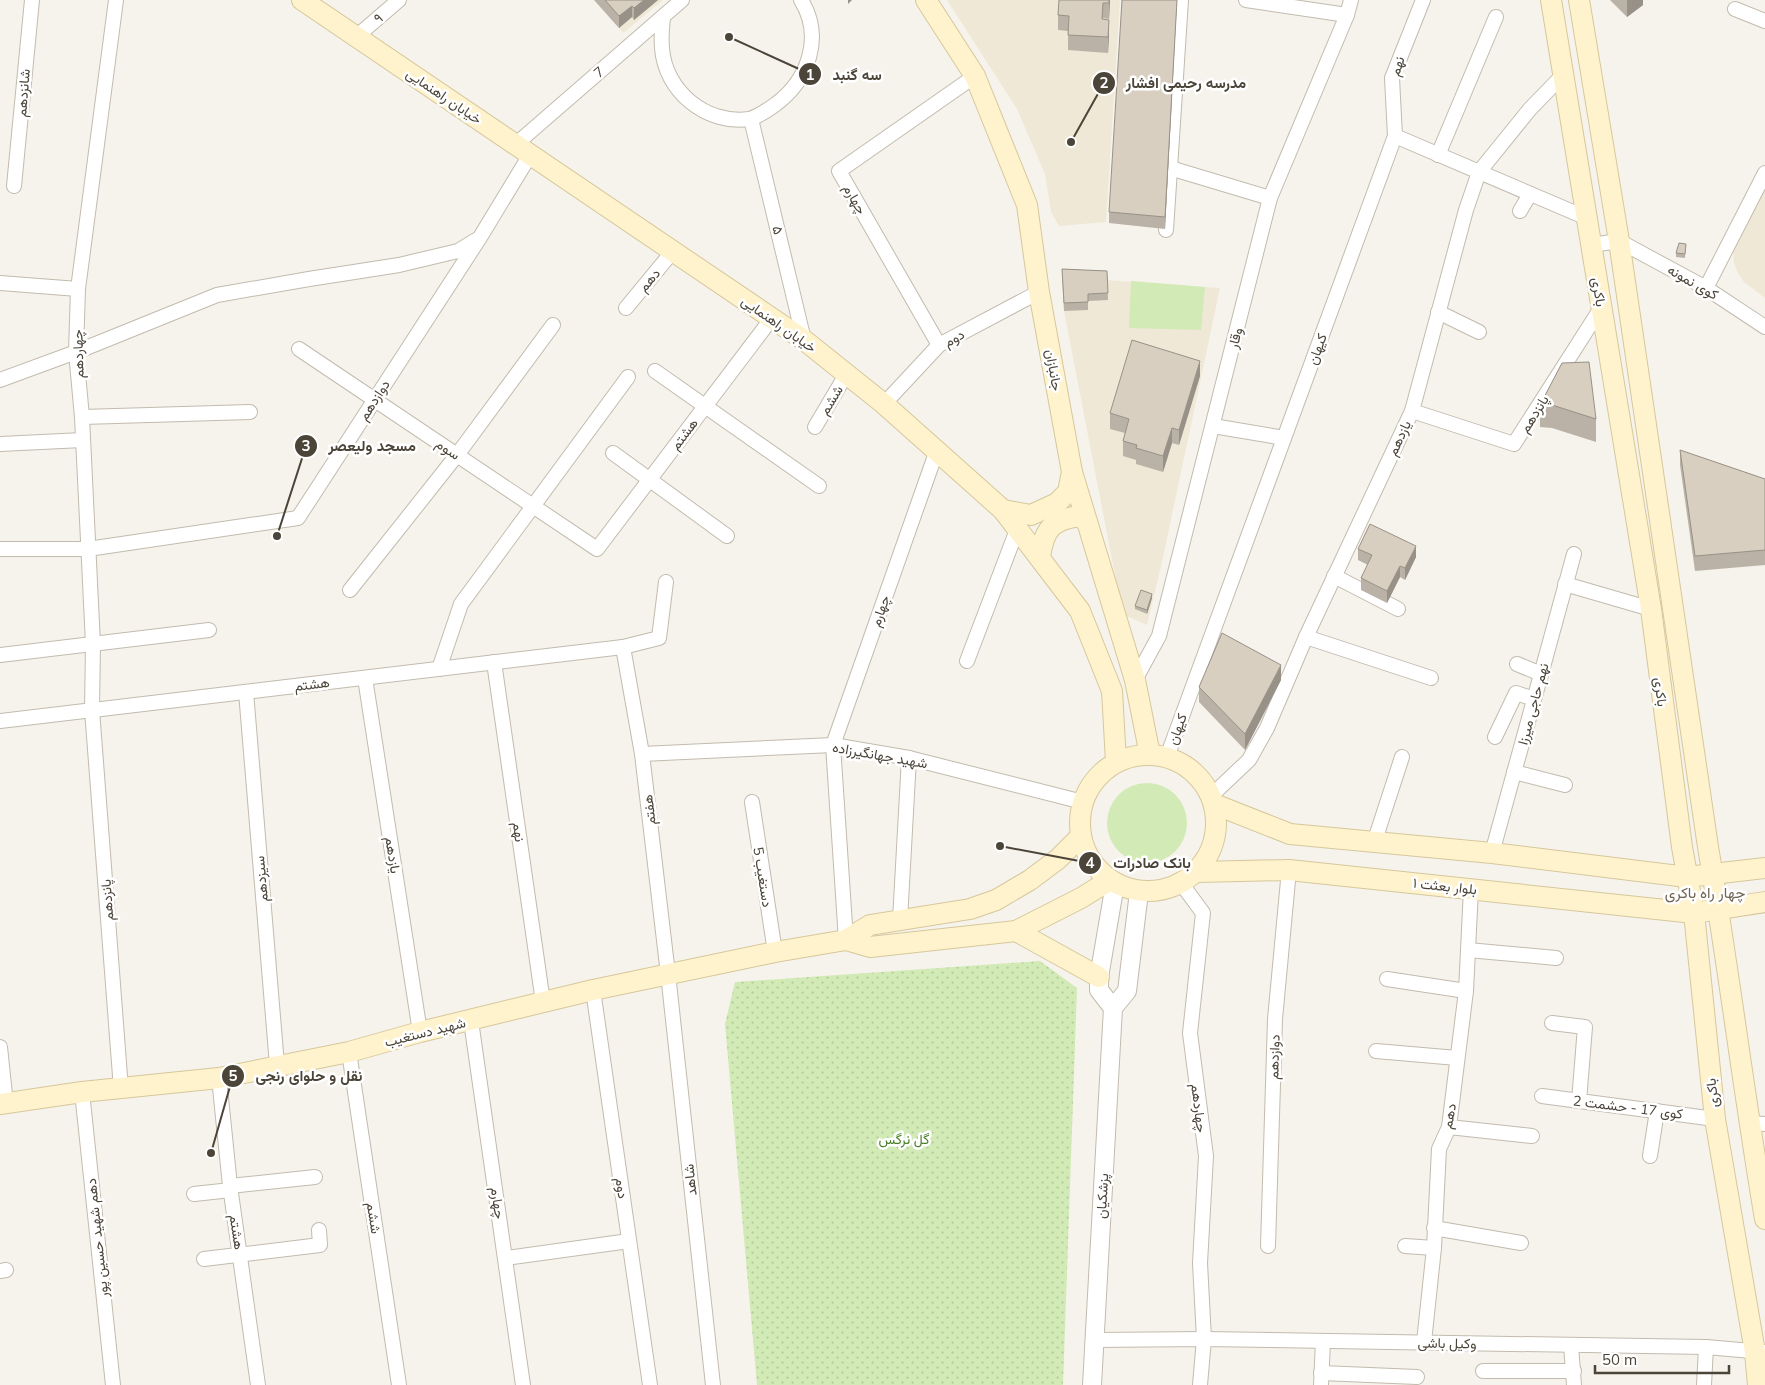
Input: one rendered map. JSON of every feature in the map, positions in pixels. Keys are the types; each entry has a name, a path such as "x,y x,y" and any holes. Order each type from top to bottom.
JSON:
{"main road":[{"name":"خیابان راهنمایی","path":"302,0 804,340 884,404 1003,510 1018,527 1080,611 1112,691 1116,762"},
{"name":"جانبازان","path":"926,0 975,76 1027,205 1039,292 1072,472 1158,756"},
{"name":"باکری","path":"1551,0 1651,609 1687,877 1694,913 1715,1119 1760,1352 1758,1385"},
{"name":"باکری","path":"1580,0 1619,241 1713,874 1757,1124 1765,1219"},
{"path":"1003,510 1031,515 1057,503 1068,492 1072,472"},
{"path":"1040,557 1043,541 1048,531 1055,524 1064,518 1079,516 1087,522"},
{"path":"1132,756 1158,756 1181,763 1194,771 1204,783 1213,800 1217,822 1214,841 1207,858 1189,878 1168,889 1154,892 1139,892 1112,882 1094,866 1083,846 1080,819 1083,802 1091,786 1102,772 1116,762 1132,756"},
{"path":"1213,800 1290,834 1492,853 1687,877 1765,868"},
{"path":"846,940 870,925 970,909 996,900 1030,880 1058,859 1081,836"},
{"name":"بلوار بعثت ۱","path":"1189,878 1289,870 1694,913 1765,902"},
{"path":"846,940 870,947 1016,931 1112,882"},
{"path":"1016,931 1099,977"},
{"name":"شهید دستغیب","path":"3,1104 82,1092 219,1078 349,1052 420,1032 472,1021 593,990 775,952 846,940"}],"street":[{"name":"شانزدهم","path":"14,186 32,0"},
{"name":"چهاردهم","path":"92,710 93,644 82,417 76,352 78,289 116,0"},
{"name":"۹","path":"356,36 399,0"},
{"name":"7","path":"523,150 682,0"},
{"path":"663,17 662,48 666,65 668,73 682,94 701,110 725,118 751,119 769,109 789,94 804,74 811,50 811,26 801,0"},
{"path":"1166,230 1181,0"},
{"path":"1246,0 1347,15"},
{"name":"وقار","path":"1135,680 1159,636 1270,198 1347,15 1351,0"},
{"name":"نهم","path":"1395,136 1392,78 1423,0"},
{"path":"1735,9 1765,21"},
{"path":"1438,155 1496,17"},
{"name":"یازدهم","path":"1213,800 1249,760 1267,728 1306,637 1412,411 1466,210 1479,172 1530,109 1563,75"},
{"name":"چهارم","path":"939,346 839,171 975,76"},
{"name":"۵","path":"751,119 804,340"},
{"path":"1395,136 1587,218"},
{"name":"کیهان","path":"1158,756 1284,438 1395,136"},
{"name":"دوازدهم","path":"0,549 88,548 298,518 479,239 523,150"},
{"path":"1170,168 1270,198"},
{"path":"1706,288 1765,173"},
{"path":"1520,211 1530,194"},
{"path":"0,380 76,352 217,295 399,265 458,251 479,239"},
{"path":"1591,245 1619,241"},
{"name":"کوی نمونه","path":"1619,241 1706,288 1765,327"},
{"name":"دهم","path":"626,308 673,251"},
{"path":"0,283 78,289"},
{"name":"دوم","path":"884,404 939,346 1039,292"},
{"name":"پانزدهم","path":"1412,411 1514,444 1601,308"},
{"path":"1438,312 1479,332"},
{"name":"هشتم","path":"597,549 772,318"},
{"path":"350,590 457,455 553,325"},
{"name":"سوم","path":"299,349 597,549"},
{"path":"655,371 819,486"},
{"name":"ششم","path":"815,427 847,373"},
{"path":"439,669 461,604 628,378"},
{"path":"82,417 250,412"},
{"path":"1213,426 1284,438"},
{"path":"0,444 83,440"},
{"name":"چهارم","path":"833,744 937,450"},
{"path":"613,453 728,536"},
{"path":"967,661 1018,527"},
{"name":"نهم حاجی میرزا","path":"1492,853 1574,554"},
{"path":"1334,576 1398,609"},
{"name":"هشتم","path":"0,721 623,647 659,638 666,582"},
{"path":"1565,584 1651,609"},
{"path":"0,655 209,630"},
{"path":"1306,637 1431,678"},
{"name":"هفتم","path":"623,647 642,754 668,974"},
{"name":"نهم","path":"494,662 543,1002"},
{"path":"1517,664 1541,674"},
{"name":"یازدهم","path":"366,678 420,1032"},
{"name":"سیزدهم","path":"246,692 277,1066"},
{"path":"1496,737 1516,693 1534,698"},
{"name":"پانزدهم","path":"92,710 121,1089"},
{"path":"833,744 846,940"},
{"name":"شهید جهانگیرزاده","path":"642,754 833,744 909,758 1083,802"},
{"path":"1374,843 1402,757"},
{"path":"900,920 909,758"},
{"path":"1514,772 1565,785"},
{"name":"دستغیب 5","path":"752,802 775,952"},
{"name":"دوازدهم","path":"1268,1246 1275,1019 1289,870"},
{"name":"چهاردهم","path":"1189,878 1203,913 1190,1033 1206,1156 1200,1264 1204,1339 1200,1385"},
{"path":"1112,882 1099,977 1099,990 1113,1008 1127,991 1139,892"},
{"name":"دهم","path":"1424,1342 1425,1279 1434,1248 1439,1149 1449,1127 1466,991 1471,889"},
{"path":"1468,950 1556,958"},
{"name":"شاهد","path":"668,974 712,1385"},
{"path":"1387,978 1466,991"},
{"name":"دوم","path":"593,990 650,1385"},
{"name":"پزشکیان","path":"1092,1385 1113,1008"},
{"name":"چهارم","path":"472,1021 523,1385"},
{"path":"1552,1023 1585,1027 1579,1101"},
{"path":"0,1047 3,1104"},
{"path":"1376,1051 1457,1058"},
{"name":"ششم","path":"349,1052 399,1385"},
{"name":"هشتم","path":"219,1078 231,1188 258,1385"},
{"name":"دهم شهید حسین پور","path":"82,1092 113,1385"},
{"name":"کوی 17 - حشمت 2","path":"1542,1096 1715,1119"},
{"path":"1650,1156 1657,1111"},
{"path":"1449,1127 1532,1136"},
{"path":"194,1194 315,1177"},
{"path":"1434,1228 1521,1243"},
{"path":"204,1259 320,1245 318,1230"},
{"path":"506,1258 629,1242"},
{"path":"1405,1246 1434,1248"},
{"name":"وکیل باشی","path":"1094,1340 1204,1339 1706,1347 1760,1352"},
{"path":"1323,1341 1321,1379 1417,1377"},
{"path":"1572,1345 1574,1385"},
{"path":"1704,1385 1706,1347"},
{"path":"1483,1371 1574,1371"}],"shaded area":[{"path":"594,0 663,0 623,33"},
{"path":"947,0 1120,0 1106,222 1059,226 1051,212 1045,174 1017,109"},
{"path":"1765,182 1765,298 1744,282 1738,273 1734,263 1733,246"},
{"path":"1062,277 1220,288 1147,625 1124,615 1064,311"}],"green space":[{"path":"1131,281 1205,287 1201,330 1129,328"},
{"path":"1139,783 1155,783 1176,794 1187,815 1187,831 1176,852 1155,863 1139,863 1125,857 1113,845 1107,831 1107,815 1113,801 1125,789"},
{"name":"گل نرگس","path":"1040,961 1077,988 1063,1385 757,1385 725,1024 735,982"}],"building":[{"path":"605,0 644,0 619,16"},
{"path":"1059,0 1109,0 1109,3 1103,3 1102,19 1109,20 1108,37 1068,35 1069,16 1058,15"},
{"path":"1122,0 1177,0 1165,217 1109,212"},
{"path":"1679,243 1686,244 1685,254 1676,253"},
{"path":"1062,269 1107,271 1108,293 1088,294 1088,302 1064,303"},
{"path":"1132,340 1200,361 1179,430 1172,428 1163,456 1136,448 1137,445 1123,441 1129,419 1110,413"},
{"path":"1589,362 1596,419 1552,405 1540,405 1562,363"},
{"path":"1680,450 1765,479 1765,550 1695,556"},
{"path":"1370,524 1416,546 1405,568 1400,566 1387,591 1361,578 1372,555 1358,549"},
{"path":"1141,590 1152,594 1147,610 1135,606"},
{"path":"1222,633 1281,665 1245,734 1199,687"}],"place":[{"name":"سه گنبد","path":"729,37"},
{"name":"مدرسه رحیمی افشار","path":"1071,142"},
{"name":"مسجد ولیعصر","path":"277,536"},
{"name":"بانک صادرات","path":"1000,846"},
{"name":"نقل و حلوای رنجی","path":"211,1153"}],"district":[{"name":"چهار راه باکری","path":"1705,892"}]}
